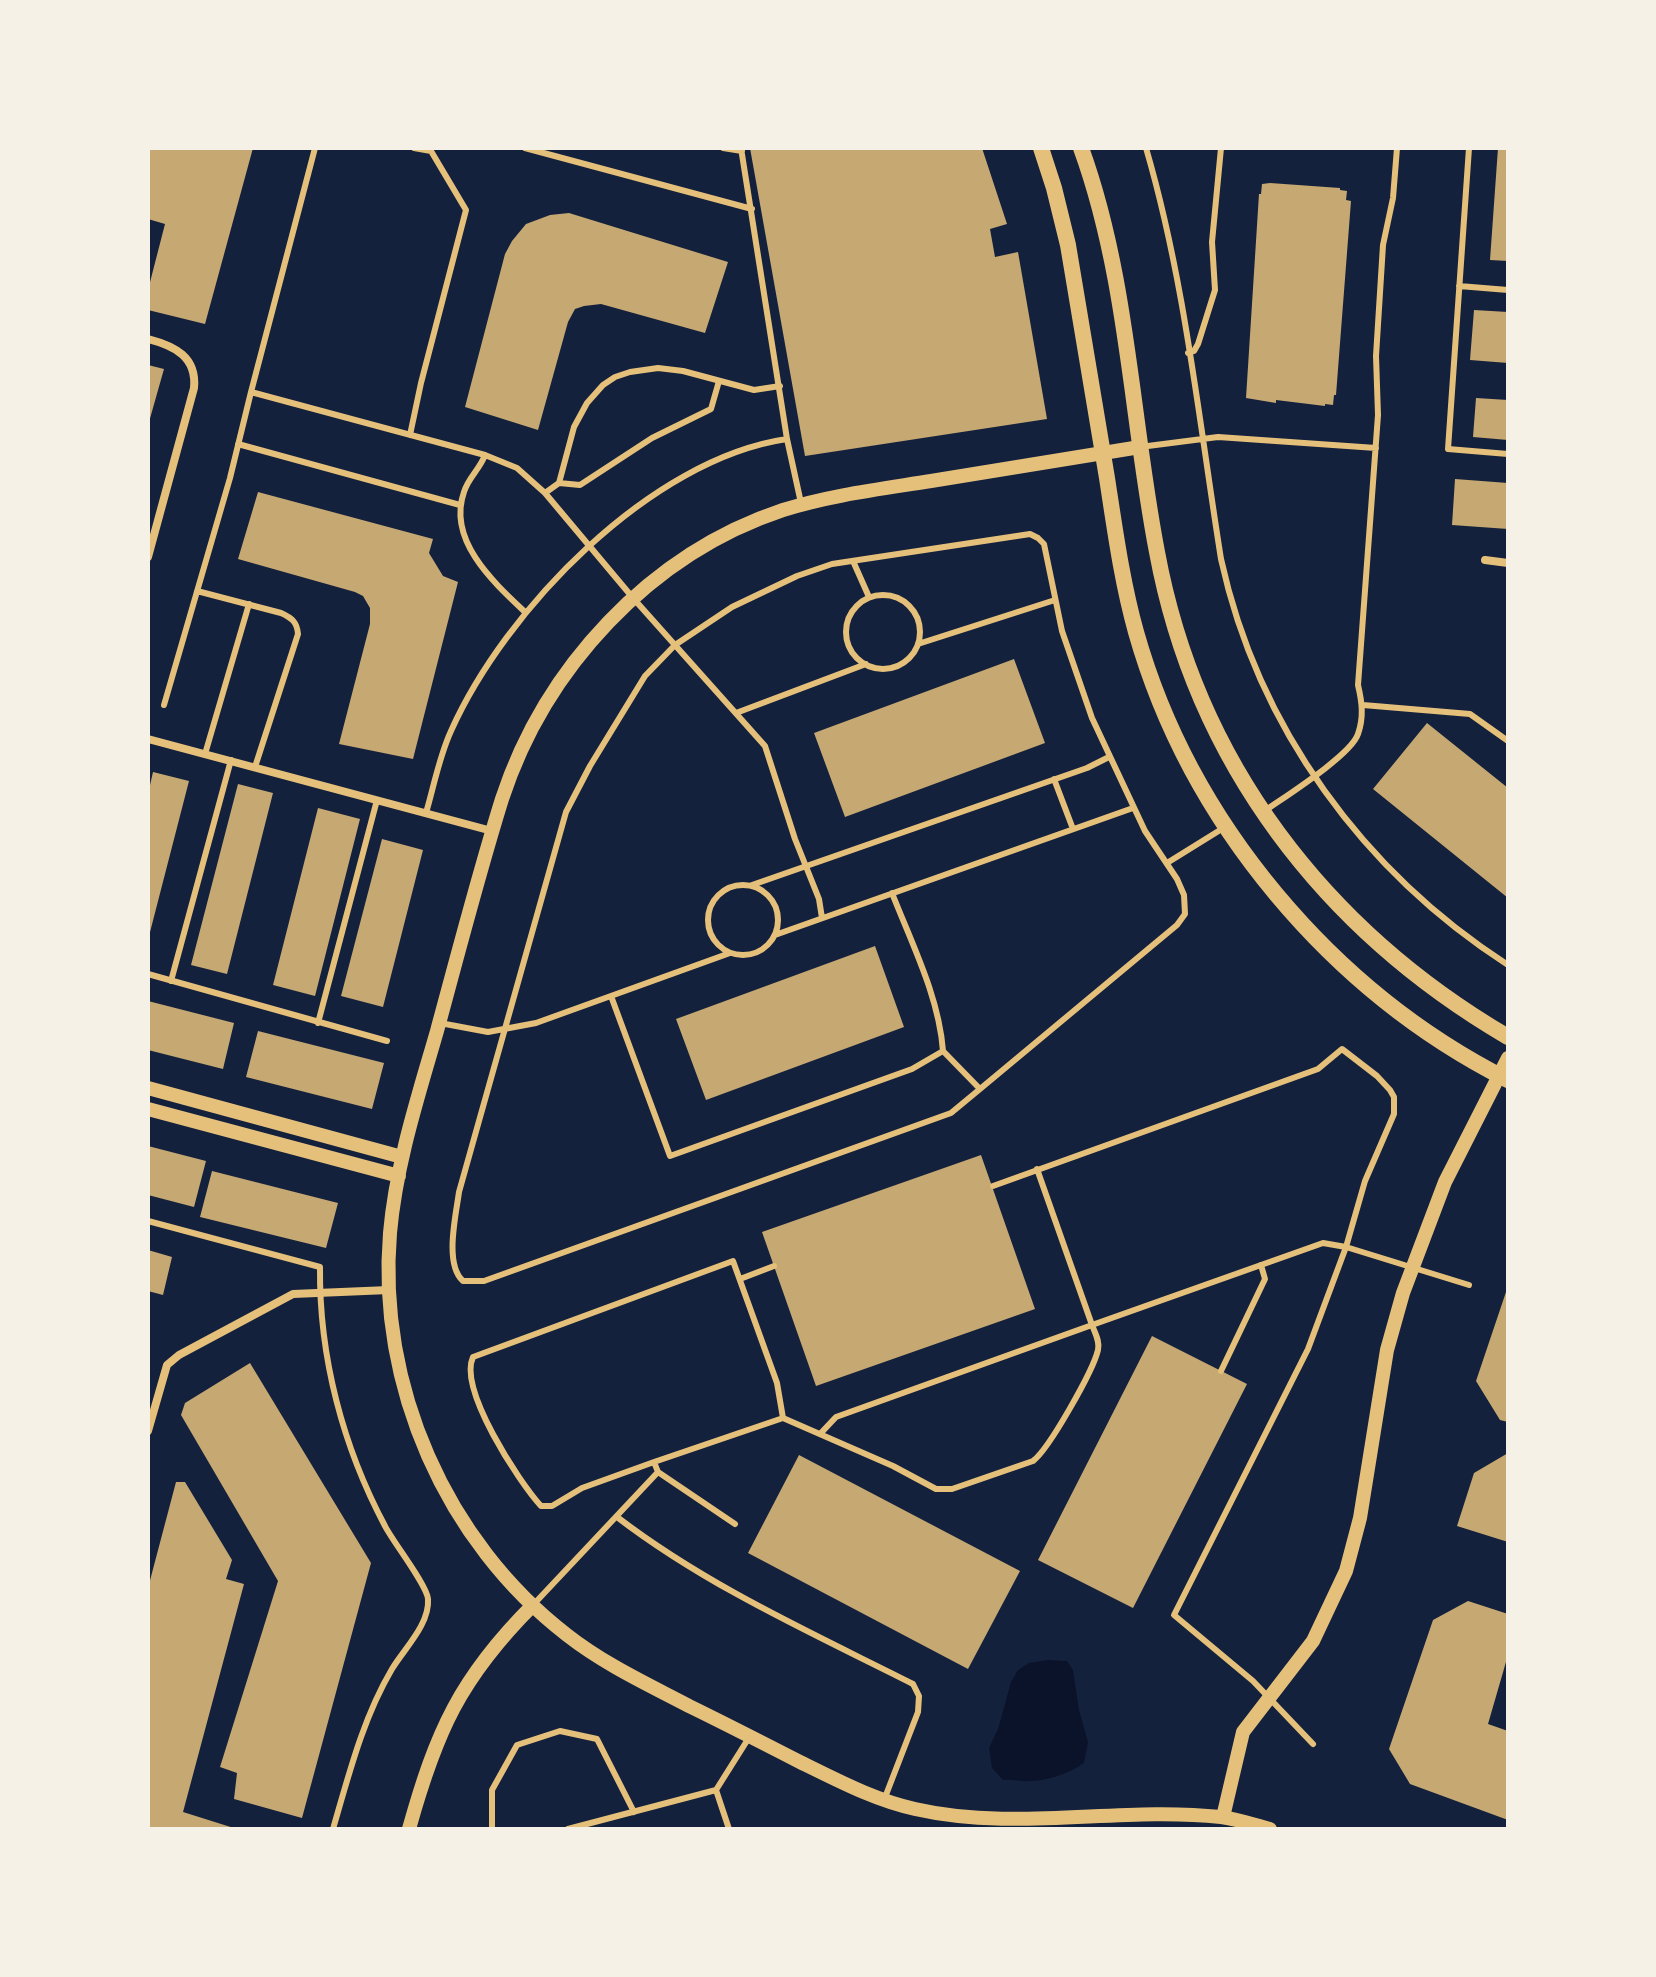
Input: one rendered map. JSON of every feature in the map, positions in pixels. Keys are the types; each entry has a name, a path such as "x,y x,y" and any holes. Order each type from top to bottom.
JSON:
{"main road":[{"path":"1041,148 1068,245 1120,563 1137,633 1175,735 1226,826 1294,915 1345,966 1427,1031 1504,1078"},
{"path":"1081,148 1094,184 1113,260 1156,552 1176,632 1210,720 1244,783 1305,869 1373,940 1445,998 1508,1037"}],"street":[{"path":"148,339 184,355 195,375 148,557"},
{"path":"1140,447 857,493 802,505 757,520 682,561 633,598 588,644 551,695 522,747 492,831 402,1157 390,1233 389,1290 401,1373 414,1421 434,1469 474,1537 533,1605 567,1635 611,1665 884,1800 935,1813 996,1819 1150,1814 1270,1829"},
{"path":"1485,560 1508,563"},
{"path":"148,739 492,831"},
{"path":"1222,1823 1243,1732 1302,1657 1323,1624 1351,1556 1387,1350 1411,1267 1445,1182 1504,1078 1508,1058"},
{"path":"148,1088 402,1157"},
{"path":"148,1109 399,1176"},
{"path":"148,1431 164,1371 171,1360 283,1297 320,1291 389,1290"},
{"path":"409,1829 425,1772 449,1714 491,1650 533,1605"}],"lane":[{"path":"164,705 238,444 315,148"},
{"path":"410,435 466,210 431,151 414,148"},
{"path":"525,148 752,209"},
{"path":"723,148 742,149 787,439 802,505"},
{"path":"1146,148 1162,202 1228,593 1251,661 1275,713 1351,827 1399,879 1446,922 1508,965"},
{"path":"1188,353 1194,351 1198,344 1215,290 1212,242 1221,148"},
{"path":"1263,812 1314,775 1353,743 1358,735 1363,705 1358,685 1378,415 1376,356 1383,245 1393,198 1397,148"},
{"path":"1469,148 1448,449 1508,454"},
{"path":"1459,286 1508,290"},
{"path":"545,493 559,483 580,415 594,394 615,377 658,368 683,371 754,390 780,386"},
{"path":"559,483 580,485 652,438 711,409 719,381"},
{"path":"251,392 485,455 517,468 545,493 633,598 765,746 805,867 819,899 822,918"},
{"path":"1140,447 1201,438 1269,439 1376,448"},
{"path":"426,813 451,731 501,645 547,585 625,517 680,479 741,451 787,439"},
{"path":"238,444 460,505"},
{"path":"485,455 480,468 464,490 460,505 461,527 474,555 500,589 525,612"},
{"path":"1030,534 1044,544 1076,678 1133,808 1182,889 1185,914 1177,925 951,1113 484,1281 469,1283 459,1278 454,1267 459,1192 566,812 590,766 645,676 675,645 732,607 763,591 820,568 853,561 1030,534"},
{"path":"853,561 869,597"},
{"path":"197,591 292,618 297,627 298,634 255,767"},
{"path":"892,596 913,611 919,623 918,644 909,659 897,667 882,669 866,664 853,655 847,642 846,629 856,607 869,597 892,596"},
{"path":"918,644 1055,600"},
{"path":"205,754 249,604"},
{"path":"736,713 866,664"},
{"path":"1363,705 1470,714 1508,741"},
{"path":"752,885 769,896 775,905 778,925 775,935 761,951 740,955 730,953 712,938 708,914 719,894 729,887 752,885 805,867 1109,757"},
{"path":"171,981 231,760"},
{"path":"1054,779 1073,829"},
{"path":"318,1023 377,800"},
{"path":"775,935 1133,808"},
{"path":"1167,863 1226,826"},
{"path":"892,893 934,1004 942,1033 943,1051 980,1089"},
{"path":"439,1023 488,1032 504,1031 536,1023 730,953"},
{"path":"148,974 387,1041"},
{"path":"611,996 670,1156 912,1069 943,1051"},
{"path":"993,1186 1318,1069 1342,1049 1390,1090 1395,1106 1365,1181 1346,1247 1308,1349 1174,1615 1270,1698 1313,1744"},
{"path":"783,1418 777,1383 733,1261 480,1353 471,1362 472,1380 501,1450 517,1477 541,1506 552,1506 582,1488 783,1418 941,1490 952,1489 1033,1461 1043,1454 1098,1345 1037,1169"},
{"path":"148,1221 320,1267 327,1356 346,1435 385,1525 425,1589 428,1601 424,1617 371,1712 354,1756 333,1829"},
{"path":"821,1433 836,1417 1323,1243 1346,1247 1469,1285"},
{"path":"1221,1371 1265,1279 1261,1265"},
{"path":"740,1279 774,1266"},
{"path":"654,1462 658,1472 735,1524"},
{"path":"533,1605 658,1472"},
{"path":"617,1517 660,1550 728,1590 913,1684 919,1696 918,1712 884,1800"},
{"path":"492,1829 492,1790 517,1745 560,1731 597,1739 634,1812"},
{"path":"568,1829 716,1790 750,1736"},
{"path":"716,1790 729,1829"}],"water":[{"path":"1067,1661 1073,1670 1088,1742 1084,1763 1044,1780 1003,1780 992,1768 989,1748 998,1729 1011,1682 1018,1670 1029,1663"}],"building":[{"path":"148,148 253,148 205,324 148,310 148,290 165,224 148,219"},
{"path":"750,148 982,148 1007,224 990,229 995,257 1018,252 1047,419 805,456"},
{"path":"1498,148 1508,148 1508,261 1490,260"},
{"path":"1262,184 1340,188 1347,191 1346,200 1351,201 1333,405 1276,400 1276,403 1246,398 1259,194"},
{"path":"569,213 728,262 705,333 601,304 584,306 575,309 568,322 538,430 465,407 505,254 526,224 550,215"},
{"path":"1474,310 1508,312 1508,363 1470,360"},
{"path":"148,365 164,369 149,422 148,422"},
{"path":"1476,398 1508,400 1508,440 1473,437"},
{"path":"1455,479 1508,483 1508,529 1452,525"},
{"path":"258,492 433,539 429,553 443,576 458,582 413,759 339,744 370,624 370,608 363,596 355,592 238,559"},
{"path":"1014,659 1045,743 845,817 814,733"},
{"path":"1427,723 1508,788 1508,898 1373,789"},
{"path":"153,772 189,781 149,936 148,794"},
{"path":"238,784 273,793 227,974 191,965"},
{"path":"318,808 360,819 315,996 273,985"},
{"path":"382,839 423,850 383,1007 341,996"},
{"path":"875,946 904,1027 706,1100 676,1019"},
{"path":"148,1001 234,1023 223,1069 148,1050"},
{"path":"258,1031 384,1063 372,1109 246,1077"},
{"path":"148,1146 206,1161 194,1207 148,1195"},
{"path":"981,1155 1035,1309 816,1386 762,1232"},
{"path":"212,1171 338,1203 326,1248 200,1217"},
{"path":"148,1250 172,1257 163,1295 148,1291"},
{"path":"1507,1289 1508,1422 1500,1420 1476,1381"},
{"path":"1152,1336 1247,1384 1133,1608 1038,1560"},
{"path":"250,1363 371,1563 302,1818 234,1799 237,1773 220,1767 278,1581 181,1415 185,1403"},
{"path":"1508,1453 1508,1542 1457,1526 1474,1473"},
{"path":"799,1455 1020,1571 968,1669 748,1553"},
{"path":"176,1482 185,1482 232,1560 226,1579 244,1584 183,1812 237,1829 148,1829 148,1588"},
{"path":"1468,1601 1508,1614 1508,1655 1488,1724 1508,1731 1508,1820 1410,1784 1389,1749 1433,1620"}]}
